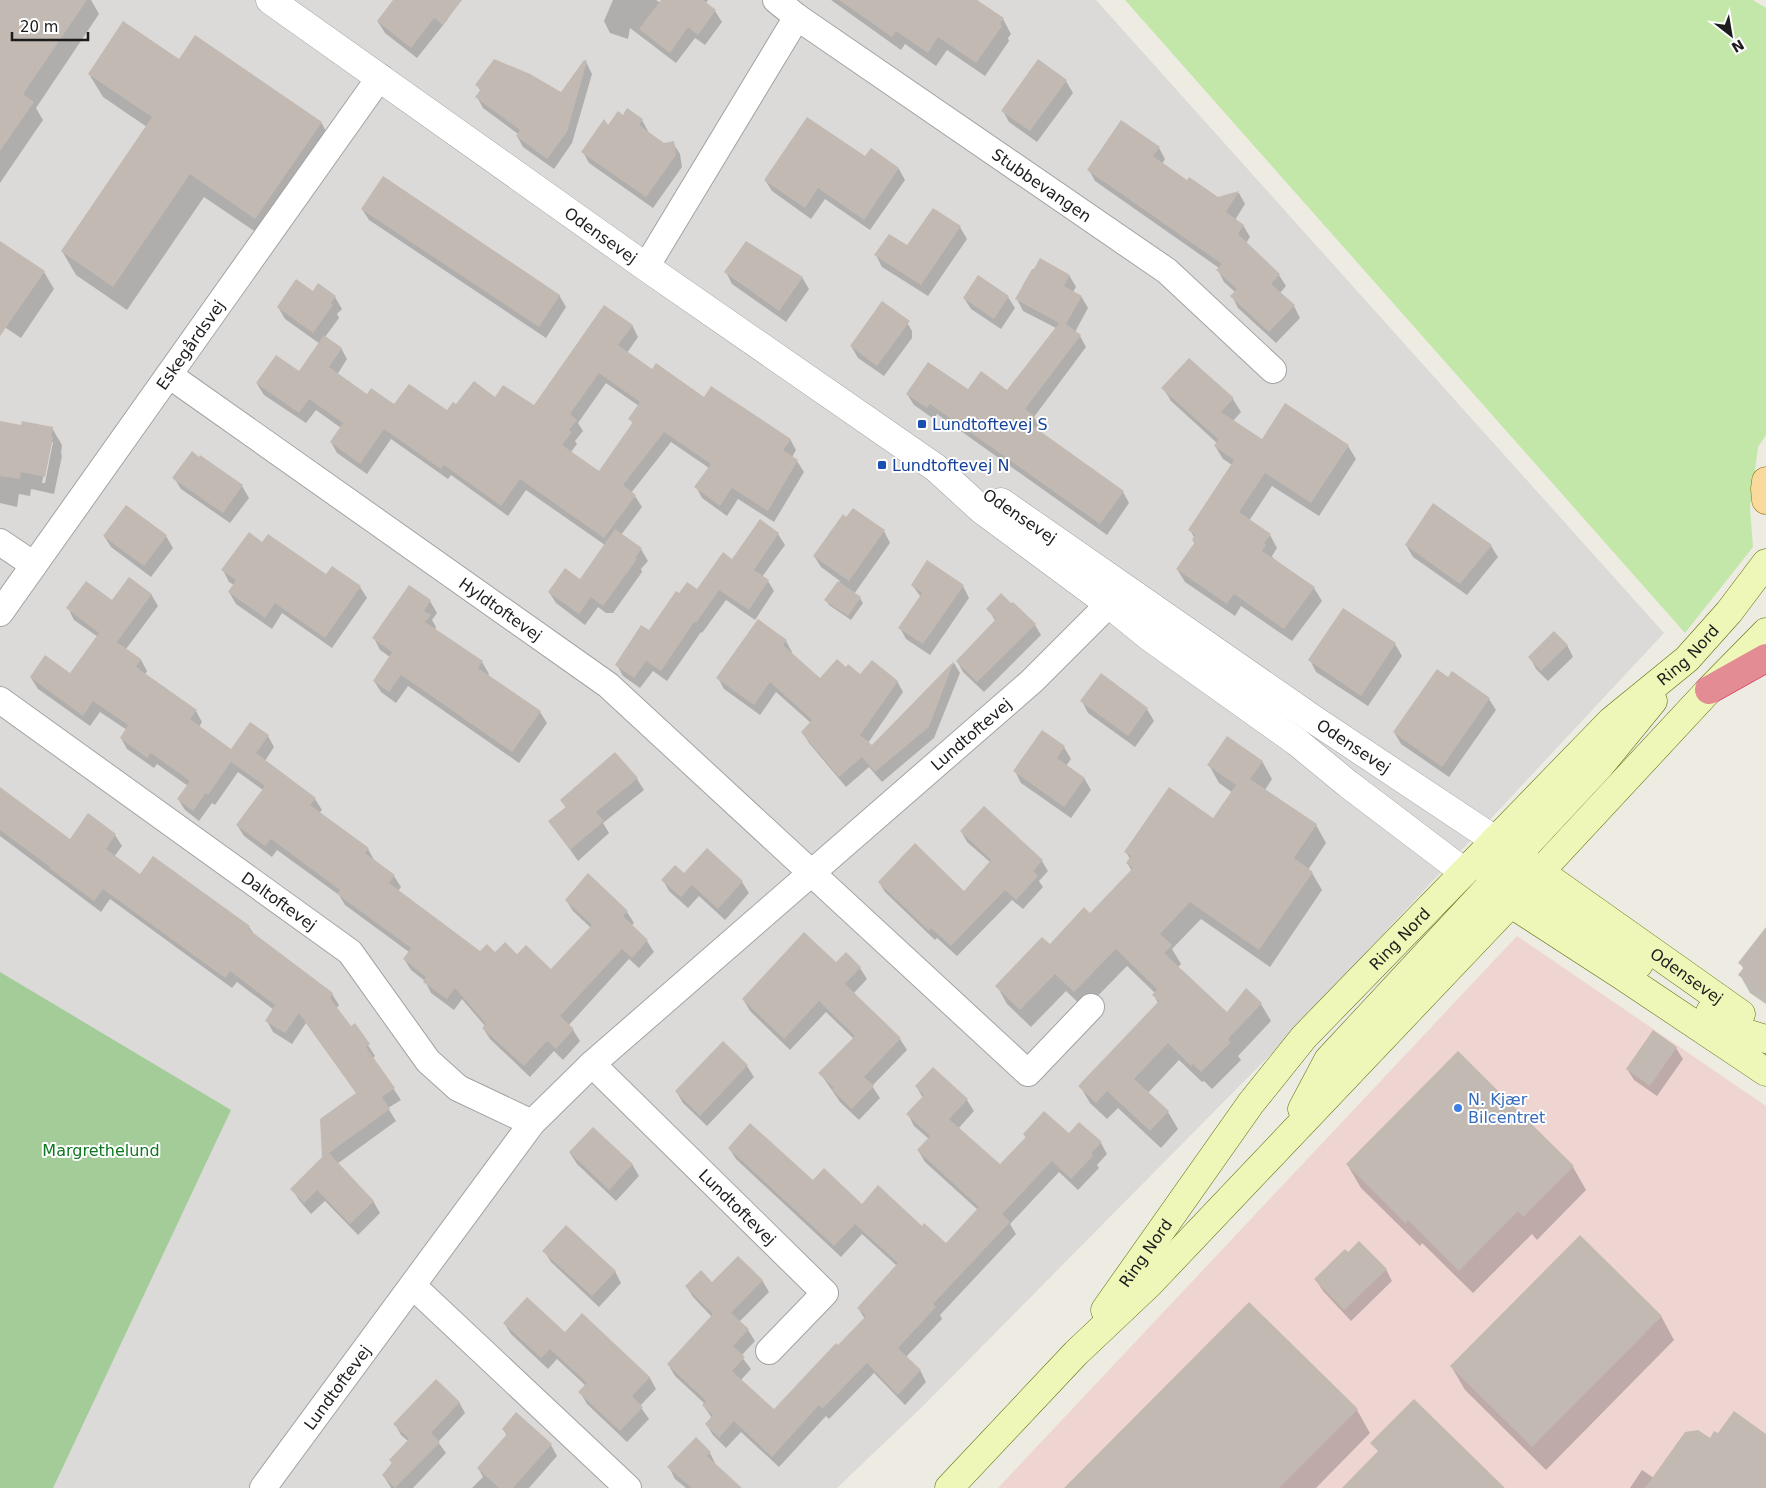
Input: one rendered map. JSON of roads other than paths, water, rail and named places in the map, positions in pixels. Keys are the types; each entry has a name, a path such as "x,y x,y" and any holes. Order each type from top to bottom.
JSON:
{"highway":[{"path":"1709,690 1766,658"}],"main road":[{"path":"1766,482 1766,500"},
{"name":"Ring Nord","path":"949,1488 1076,1353 1149,1284 1286,1139 1502,872 1611,720 1687,659 1729,612 1766,563"},
{"name":"Ring Nord","path":"1076,1353 1120,1287 1251,1103 1304,1037 1502,872 1709,690 1766,632"},
{"path":"1502,872 1739,1031 1766,1039"},
{"name":"Odensevej","path":"1502,872 1766,1032"},
{"name":"Odensevej","path":"1502,872 1621,975 1766,1072"}],"street":[{"name":"Odensevej","path":"270,0 646,267 936,468 982,510 1313,719 1502,872"},
{"name":"Stubbevangen","path":"776,0 797,17 1166,271 1273,370"},
{"path":"646,267 797,17"},
{"name":"Eskegårdsvej","path":"0,613 380,77"},
{"name":"Hyldtoftevej","path":"169,375 608,685 811,872"},
{"path":"0,542 34,565"},
{"name":"Odensevej","path":"1116,596 1151,638 1297,742 1348,784 1502,872"},
{"name":"Lundtoftevej","path":"263,1488 532,1123 592,1064 1032,681 1116,596"},
{"name":"Daltoftevej","path":"0,700 350,952 428,1061 458,1088 532,1123"},
{"path":"811,872 1028,1072 1091,1007"},
{"name":"Lundtoftevej","path":"592,1064 825,1292 768,1351"},
{"path":"413,1286 628,1488"}],"place":[{"name":"Lundtoftevej S","path":"922,424"},
{"name":"Lundtoftevej N","path":"882,465"},
{"name":"N. Kjær Bilcentret","path":"1458,1108"}],"park label":[{"name":"Margrethelund","path":"101,1150"}]}
